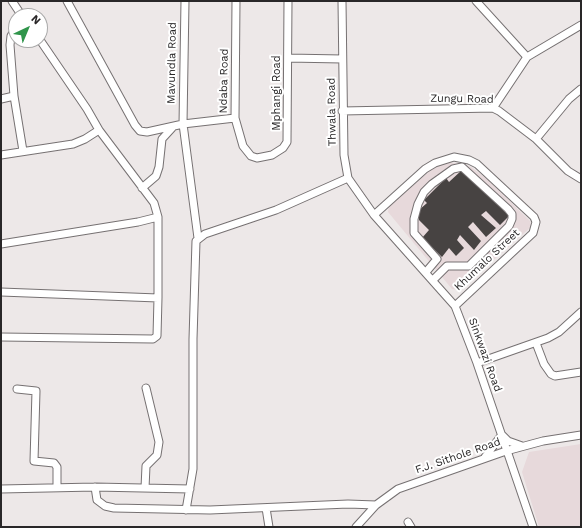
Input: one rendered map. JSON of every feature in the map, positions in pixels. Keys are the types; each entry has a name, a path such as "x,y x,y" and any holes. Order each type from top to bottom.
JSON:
{"street":[{"path":"68,1 138,129 147,132 183,124 234,118"},
{"name":"Mavundla Road","path":"184,1 183,124 198,238 195,245 193,469 186,510"},
{"name":"Ndaba Road","path":"236,1 234,118 243,146 251,156"},
{"name":"Mphangi Road","path":"251,156 264,158 272,156 283,148 287,142 288,1"},
{"name":"Thwala Road","path":"342,1 342,111 344,155 348,178 374,215"},
{"path":"476,1 527,58"},
{"path":"493,108 527,58 581,25"},
{"path":"10,48 14,96 23,151"},
{"path":"1,337 154,339 157,336 158,217 154,203 100,130 76,91 46,48"},
{"path":"288,58 342,59"},
{"path":"536,139 569,99 581,89"},
{"path":"1,99 14,96"},
{"name":"Zungu Road","path":"342,111 493,108 536,139 568,171 581,179"},
{"path":"142,188 156,176 159,167 162,139 173,127"},
{"path":"1,155 73,144 100,130"},
{"name":"Khumalo Street","path":"374,215 425,169 435,163 454,157 469,160 477,164 534,217 536,222 532,233 455,306"},
{"path":"426,272 437,259 414,233 413,224 418,204 424,192 432,184 453,170 462,167 508,209 512,214 512,219 509,226 471,264 467,267 447,266 433,280"},
{"path":"198,238 205,234 276,210 348,178"},
{"name":"Sinkwazi Road","path":"374,215 455,306 533,527"},
{"path":"1,244 138,222 158,217"},
{"path":"1,292 158,298"},
{"path":"476,363 536,343 559,332 581,312"},
{"path":"536,343 544,364 551,374 555,376 581,372"},
{"path":"145,488 146,466 157,455 159,442 146,388"},
{"path":"17,389 36,391 34,461 54,463 57,466 57,488"},
{"path":"485,457 500,434 508,441 523,446"},
{"name":"F.J. Sithole Road","path":"356,527 376,505 398,489 485,457 543,441 581,435"},
{"path":"1,489 95,487 190,489"},
{"path":"95,487 97,500 105,506 114,508 186,510 348,504 376,505"},
{"path":"266,508 269,527"}],"shaded area":[{"path":"444,162 464,164 471,167 487,179 530,221 531,227 460,290 452,289 388,212 389,206 438,164"},
{"path":"581,444 581,527 539,527 522,472 529,452"}],"building":[{"path":"462,170 509,216 500,225 486,211 481,215 496,228 486,237 473,222 468,227 481,241 474,250 460,235 457,240 464,248 456,256 449,248 442,257 422,238 429,230 419,220 419,210 427,203 424,200 446,178 449,182"}]}
